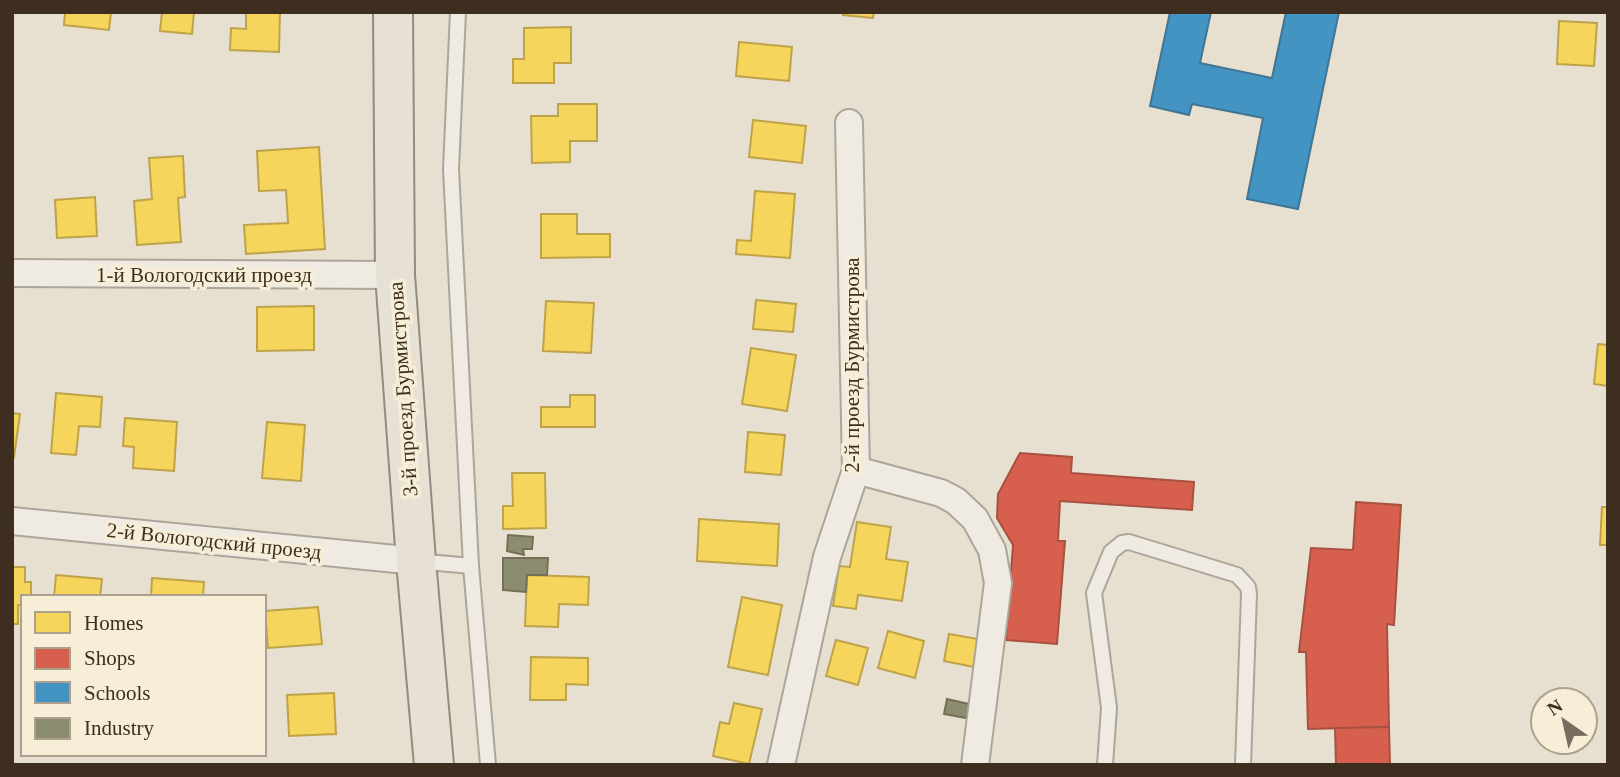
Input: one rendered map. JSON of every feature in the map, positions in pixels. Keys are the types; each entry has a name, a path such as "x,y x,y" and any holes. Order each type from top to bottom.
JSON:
{"main road":[{"name":"3-й проезд Бурмистрова","path":"393,12 395,275 415,561 434,765"}],"street":[{"name":"2-й проезд Бурмистрова","path":"781,765 827,557 856,470 849,123"},
{"name":"1-й Вологодский проезд","path":"12,273 395,275"},
{"path":"856,470 941,493 956,501 975,519 992,550 998,583 975,765"},
{"name":"2-й Вологодский проезд","path":"12,521 415,561"}],"lane":[{"path":"458,12 451,169 471,566 488,765"},
{"path":"1105,765 1110,708 1094,593 1111,552 1122,542 1237,575 1248,587 1243,765"},
{"path":"415,561 471,566"}],"building: Homes":[{"path":"65,12 111,12 109,30 64,25"},
{"path":"162,12 194,12 192,34 160,31"},
{"path":"246,12 280,12 279,52 230,50 231,28 246,29"},
{"path":"843,12 874,12 873,18 843,15"},
{"path":"1559,21 1597,23 1594,66 1557,64"},
{"path":"571,27 571,63 554,63 554,83 513,83 513,59 524,59 524,28"},
{"path":"739,42 792,47 789,81 736,76"},
{"path":"558,104 597,104 597,141 570,141 570,162 532,163 531,116 558,116"},
{"path":"753,120 806,126 802,163 749,157"},
{"path":"319,147 325,249 246,254 244,225 288,223 286,190 259,191 257,151"},
{"path":"183,156 185,197 178,198 181,242 137,245 134,201 152,199 149,158"},
{"path":"755,191 795,194 790,258 736,254 737,240 751,241"},
{"path":"95,197 97,236 57,238 55,200"},
{"path":"541,214 577,214 577,234 610,234 610,257 541,258"},
{"path":"756,300 796,304 793,332 753,329"},
{"path":"546,301 594,303 591,353 543,351"},
{"path":"314,306 314,350 257,351 257,307"},
{"path":"1598,344 1608,345 1608,386 1594,384"},
{"path":"751,348 796,355 787,411 742,404"},
{"path":"56,393 102,397 100,427 79,426 76,455 51,453"},
{"path":"570,395 595,395 595,427 541,427 541,407 570,407"},
{"path":"12,413 20,414 14,457 12,456"},
{"path":"125,418 177,422 174,471 133,468 134,447 123,446"},
{"path":"267,422 305,425 301,481 262,478"},
{"path":"748,432 785,435 781,475 745,472"},
{"path":"512,473 545,473 546,528 503,529 503,506 513,506"},
{"path":"1602,507 1608,507 1608,545 1600,545"},
{"path":"699,519 779,524 777,566 697,561"},
{"path":"857,522 891,527 886,559 908,562 902,601 858,595 856,609 833,606 839,566 850,567"},
{"path":"12,567 25,567 25,582 31,582 31,595 21,595 18,624 12,624"},
{"path":"56,575 102,579 100,595 54,595"},
{"path":"527,575 589,577 588,605 559,604 558,627 525,626"},
{"path":"152,578 204,582 203,595 151,595"},
{"path":"742,597 782,605 768,675 728,667"},
{"path":"318,607 322,644 268,648 266,611"},
{"path":"888,631 924,641 915,678 878,668"},
{"path":"949,634 984,640 979,668 944,661"},
{"path":"836,640 868,648 858,685 826,676"},
{"path":"531,657 588,658 588,685 566,684 566,700 530,700"},
{"path":"334,693 336,734 289,736 287,695"},
{"path":"734,703 762,709 749,764 713,756 720,722 729,724"}],"building: Shops":[{"path":"1020,453 1072,457 1071,473 1194,482 1192,510 1060,501 1058,541 1065,541 1057,644 1006,640 1013,545 997,518 998,494"},
{"path":"1356,502 1401,505 1394,625 1387,624 1389,727 1308,729 1306,652 1299,652 1311,548 1353,550"},
{"path":"1389,727 1390,765 1336,765 1335,728"}],"building: Schools":[{"path":"1170,12 1211,12 1200,63 1272,78 1286,12 1339,12 1298,209 1247,199 1263,118 1192,104 1189,115 1150,106"}],"building: Industry":[{"path":"508,535 533,537 532,549 523,549 524,555 507,551"},
{"path":"503,558 548,558 547,575 527,575 526,592 503,590"},
{"path":"947,699 969,704 966,718 944,714"}]}
